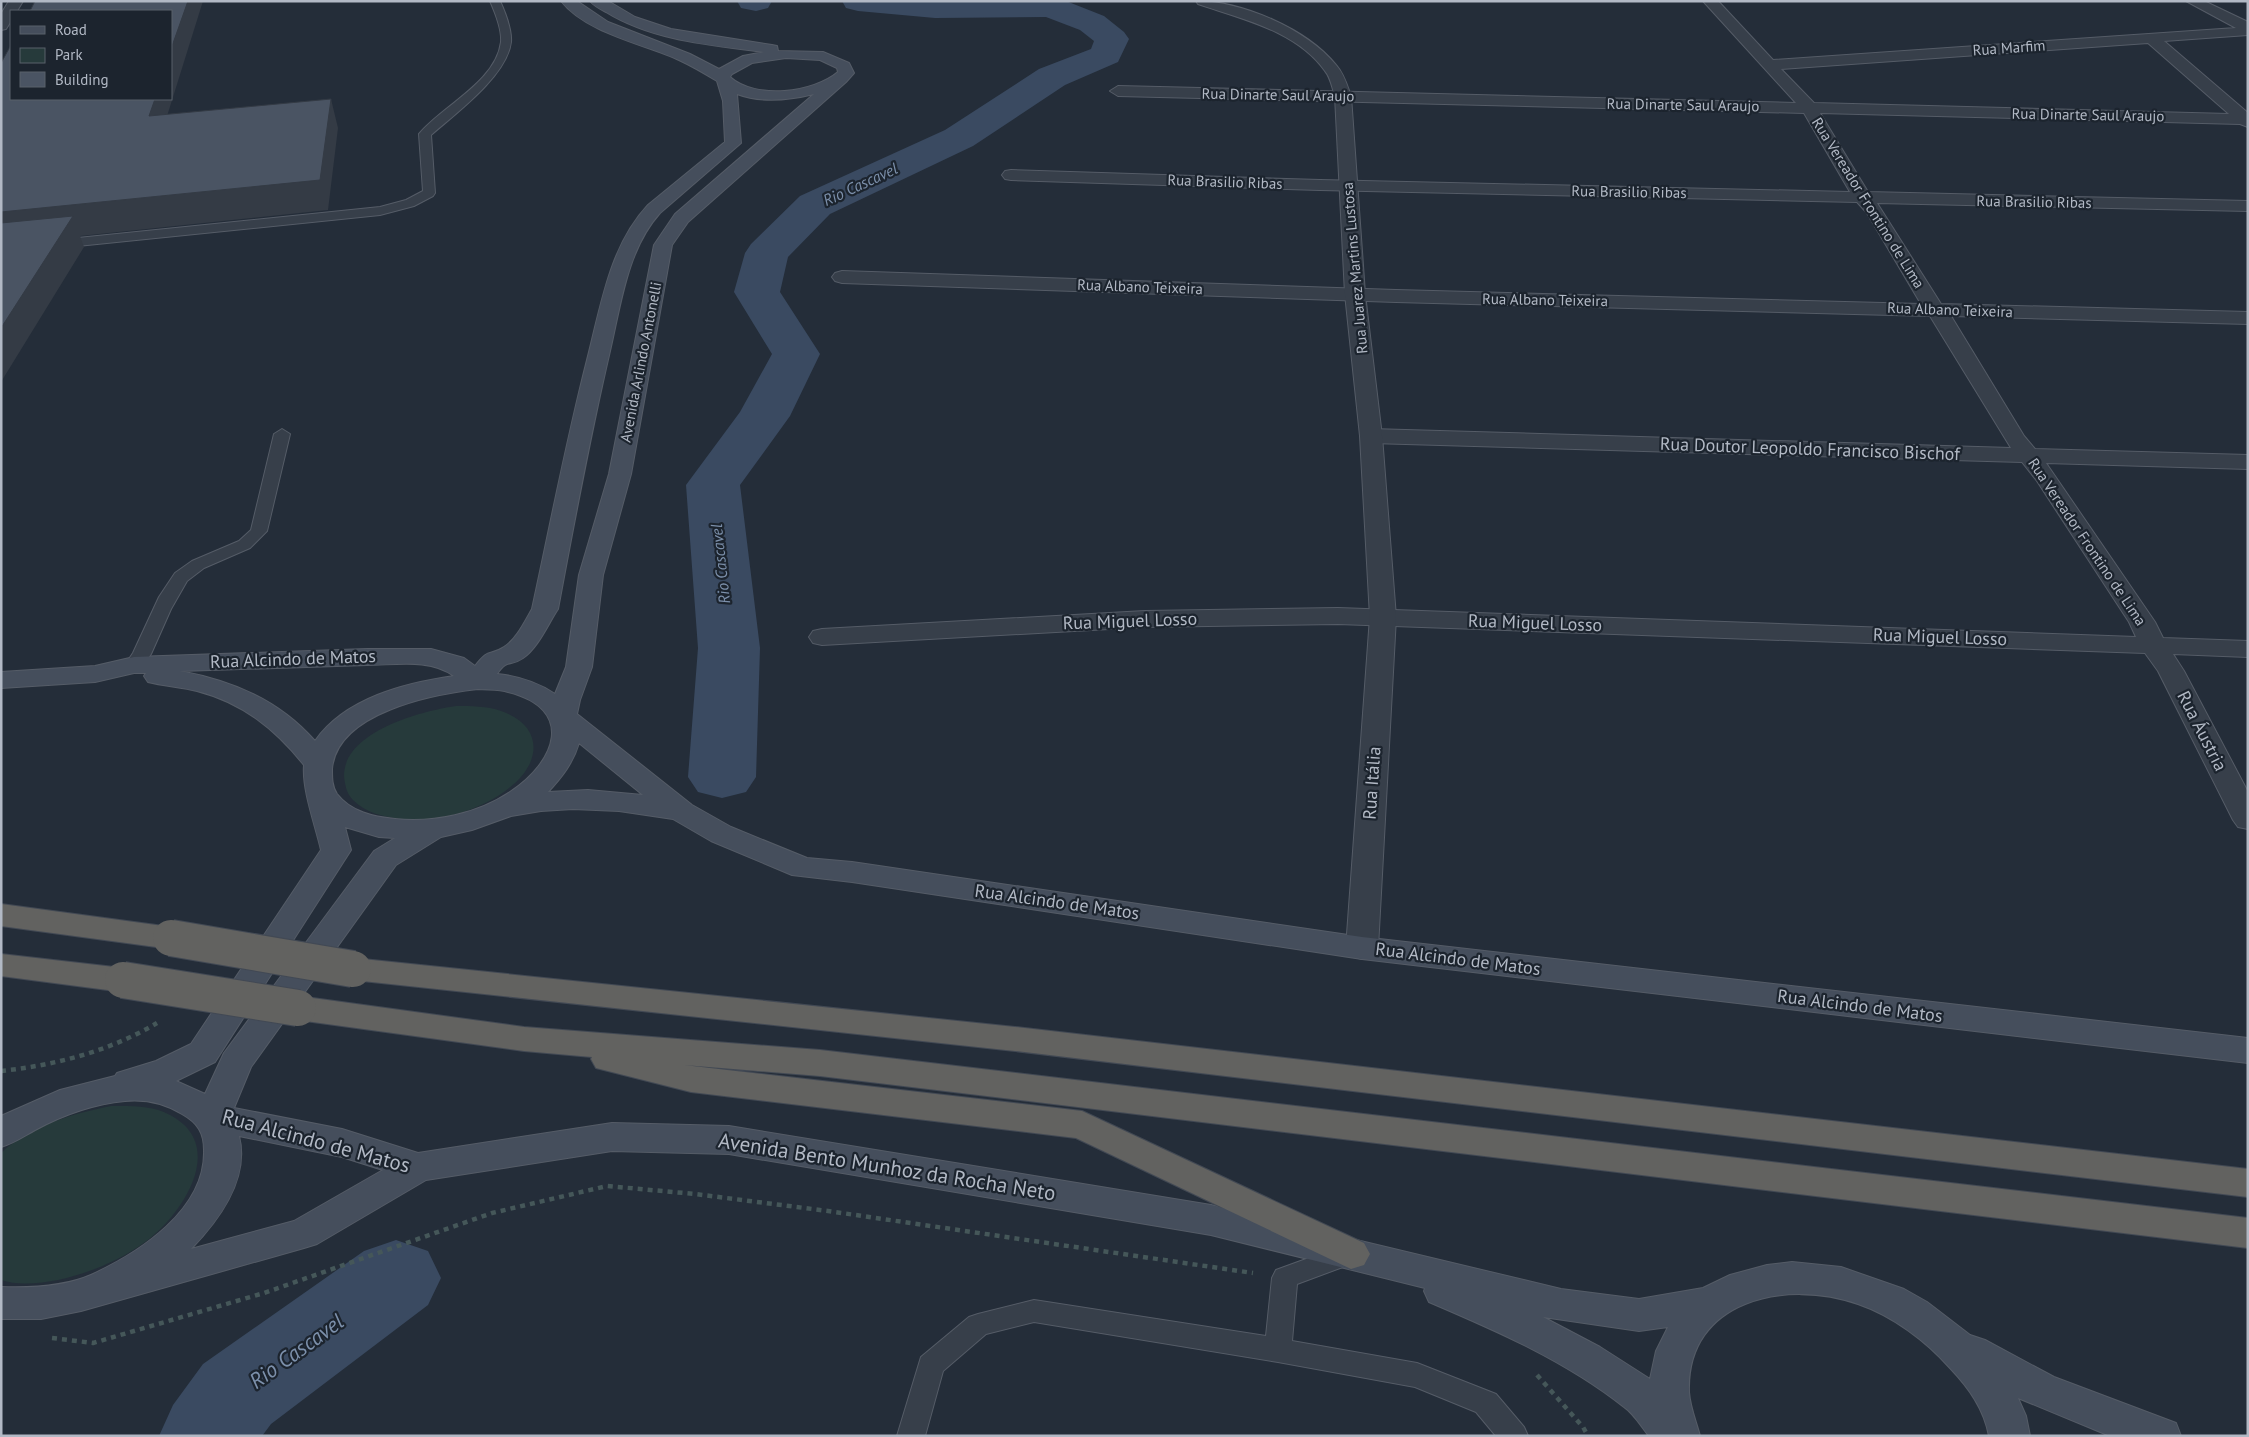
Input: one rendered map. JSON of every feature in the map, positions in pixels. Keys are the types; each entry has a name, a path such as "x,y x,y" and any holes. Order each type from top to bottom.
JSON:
{"highway":[{"path":"1,915 171,938 353,969 1015,1039 2248,1183"},
{"path":"1,965 123,980 298,1008 524,1039 820,1063 2051,1208 2248,1233"},
{"path":"524,1039 691,1079 1082,1125 1351,1254"},
{"path":"2051,1208 2248,1246"}],"main road":[{"path":"568,1 605,27 671,50 706,65 724,81 753,93 773,95 814,90 841,79 846,73 844,66 823,56 706,40 670,33 634,21 598,1"},
{"path":"478,681 495,658 512,653 528,637 545,609 596,366 618,280 636,232 661,204 720,156 733,143 731,101 724,81 725,71 748,59 786,54 805,54"},
{"name":"Avenida Arlindo Antonelli","path":"563,716 566,700 580,667 591,575 620,474 663,245 681,218 841,79"},
{"name":"Rua Alcindo de Matos","path":"104,673 134,665 357,657 431,657 456,664 478,681"},
{"name":"Rua Alcindo de Matos","path":"1,680 104,673 184,679 227,690 283,724 317,762 333,737 360,714 396,696 437,684 478,681 515,685 544,697 563,716 682,812 721,834 803,868 862,873 1362,948 2248,1052"},
{"path":"323,799 339,814 364,825 396,830 432,829 468,821 502,808 536,787 558,763 567,738 563,716"},
{"path":"1,1133 25,1118 64,1100 167,1071 203,1053 336,850 323,799 316,782 317,762"},
{"name":"Rua Alcindo de Matos","path":"502,808 559,800 593,800 645,804 682,812"},
{"name":"Rua Alcindo de Matos","path":"418,1168 342,1143 213,1117 236,1062 385,858 432,829"},
{"path":"1,1114 110,1090 153,1089 188,1098 213,1117 222,1140 223,1166 212,1196 191,1226 160,1253 130,1273 81,1295 30,1305 1,1303"},
{"name":"Avenida Bento Munhoz da Rocha Neto","path":"418,1168 612,1137 729,1140 1211,1220 1571,1306 1639,1315 1707,1304"},
{"name":"Rua Alcindo de Matos","path":"81,1295 304,1233 418,1168"},
{"name":"Avenida Bento Munhoz da Rocha Neto","path":"1351,1254 1511,1319 1586,1359 1640,1395 1674,1436"},
{"path":"1680,1436 1670,1406 1670,1366 1682,1332 1707,1304 1745,1285 1791,1277 1842,1283 1893,1301 1997,1369 2039,1391 2162,1436"},
{"path":"1940,1331 1978,1369 2004,1412 2010,1436"}],"street":[{"name":"Rua Juarez Martins Lustosa","path":"1203,1 1279,29 1315,50 1333,69 1343,96 1355,294 1371,436 1383,617"},
{"path":"1711,2 1732,1"},
{"path":"2193,1 2248,29"},
{"name":"Rua Vereador Frontino de Lima","path":"1711,2 1809,108 1863,198 1874,210 2015,438 2046,477 2142,622 2153,645"},
{"path":"1,26 10,11"},
{"name":"Rua Marfim","path":"1770,64 2248,29"},
{"path":"2150,37 2246,120"},
{"name":"Rua Dinarte Saul Araujo","path":"1118,91 2246,120"},
{"name":"Rua Brasilio Ribas","path":"1011,175 1863,198 2248,206"},
{"name":"Rua Albano Teixeira","path":"842,278 2248,318"},
{"name":"Rua Doutor Leopoldo Francisco Bischof","path":"1371,436 2248,462"},
{"name":"Rua Miguel Losso","path":"822,637 1145,619 1383,617 2248,648"},
{"name":"Rua Itália","path":"1362,948 1383,617"},
{"name":"Rua Áustria","path":"2153,645 2171,671 2248,820"}],"lane":[{"path":"50,245 380,211 410,204 429,193 425,134 498,64 506,42 495,1"},
{"path":"134,665 142,654 178,581 190,570 242,548 253,541 259,531 282,434"},
{"path":"1278,1350 1285,1278 1351,1254"},
{"path":"911,1436 931,1365 978,1325 1034,1311 1278,1350 1417,1375 1486,1403 1514,1436"}],"path":[{"path":"1,1071 25,1070 101,1049 150,1028 165,1018"},
{"path":"48,1338 93,1343 264,1293 492,1213 607,1186 695,1194 828,1211 1285,1278"},
{"path":"1530,1371 1538,1376 1583,1427 1588,1436"}],"green space":[{"path":"456,706 496,709 515,718 525,726 531,735 534,746 528,768 520,778 498,796 472,809 458,814 430,819 416,820 382,816 369,811 353,800 345,785 344,776 347,760 370,735 406,718"},
{"path":"111,1106 156,1109 170,1115 187,1128 196,1144 198,1162 193,1180 184,1199 172,1216 145,1242 125,1255 92,1270 44,1282 22,1283 1,1280 1,1153 25,1135 53,1122"}],"building":[{"path":"35,1 188,1 172,46 172,10 30,10"},
{"path":"10,47 10,100 155,100 149,116 331,99 320,180 1,212 1,63"},
{"path":"73,216 1,328 1,223"}],"waterway":[{"name":"Rio Cascavel","path":"722,777 729,648 713,485 764,416 796,354 757,292 767,253 815,205 959,138 1052,77 1106,55 1112,39 1092,23 1051,7 990,6 935,8 858,1"},
{"name":"Rio Cascavel","path":"207,1436 237,1394 396,1278"}]}
